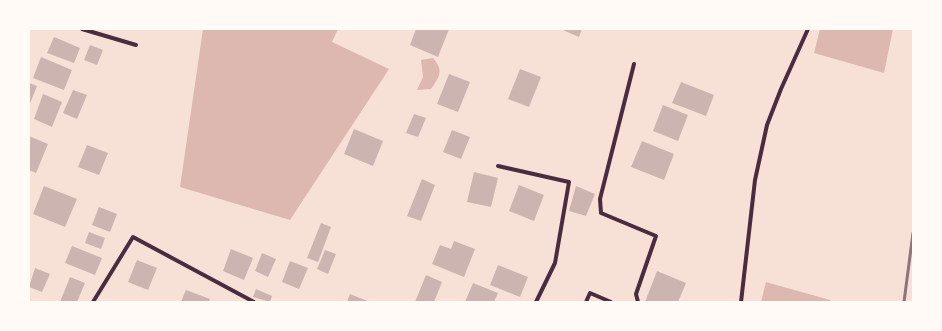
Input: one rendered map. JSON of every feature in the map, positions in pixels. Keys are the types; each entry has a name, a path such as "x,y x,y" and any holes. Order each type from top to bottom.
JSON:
{"street":[{"path":"82,29 136,45"},
{"path":"741,302 755,180 766,132 781,90 808,29"},
{"path":"634,64 600,199 601,213 656,236 636,294 638,302"},
{"path":"498,166 569,182 555,263 536,302"},
{"path":"93,302 133,237 243,298 254,302"},
{"path":"586,302 590,293 612,302"}],"shaded area":[{"path":"203,29 338,29 332,42 389,69 290,220 180,187"},
{"path":"820,29 893,29 884,73 814,53"},
{"path":"433,58 440,70 437,80 431,89 417,90 423,77 421,60"},
{"path":"766,282 830,300 833,302 761,302"}],"building":[{"path":"416,29 449,29 438,57 410,45"},
{"path":"582,29 579,37 563,30"},
{"path":"54,37 80,48 74,63 47,53"},
{"path":"90,45 103,50 97,65 84,60"},
{"path":"41,57 72,70 64,90 33,78"},
{"path":"520,69 541,77 529,107 508,99"},
{"path":"449,74 470,82 458,112 437,104"},
{"path":"681,82 714,95 706,116 672,103"},
{"path":"29,83 37,86 29,106"},
{"path":"73,90 87,95 77,119 63,113"},
{"path":"43,94 62,102 52,127 34,119"},
{"path":"663,105 688,115 678,141 653,131"},
{"path":"414,114 426,118 418,137 406,133"},
{"path":"354,129 383,141 373,166 344,154"},
{"path":"452,130 470,137 461,159 443,152"},
{"path":"29,136 48,144 36,173 29,170"},
{"path":"642,141 674,154 664,180 631,167"},
{"path":"87,145 108,153 99,175 78,167"},
{"path":"474,172 498,178 491,207 467,202"},
{"path":"422,179 435,185 421,221 407,216"},
{"path":"519,185 544,195 534,221 509,211"},
{"path":"44,186 77,199 65,227 33,214"},
{"path":"576,186 595,194 586,216 569,211"},
{"path":"99,207 117,214 110,232 92,225"},
{"path":"321,223 331,227 318,262 307,258"},
{"path":"89,232 105,238 101,249 85,243"},
{"path":"454,241 475,249 464,277 432,264 440,245 451,249"},
{"path":"72,246 102,258 95,275 65,263"},
{"path":"231,249 253,258 244,280 223,271"},
{"path":"325,250 336,254 328,274 317,269"},
{"path":"262,253 276,259 268,277 255,271"},
{"path":"137,260 157,268 148,290 128,282"},
{"path":"290,261 308,268 299,289 282,282"},
{"path":"498,265 528,277 520,297 490,285"},
{"path":"35,268 50,274 42,292 29,287"},
{"path":"657,271 686,283 678,302 645,302"},
{"path":"426,275 442,282 434,302 415,302"},
{"path":"70,277 85,283 77,302 60,302"},
{"path":"473,283 498,293 494,302 465,302"},
{"path":"256,289 272,296 270,302 253,297"},
{"path":"186,290 210,299 209,302 181,302"},
{"path":"350,294 370,302 347,302"}],"railway":[{"path":"904,302 913,233"}]}
